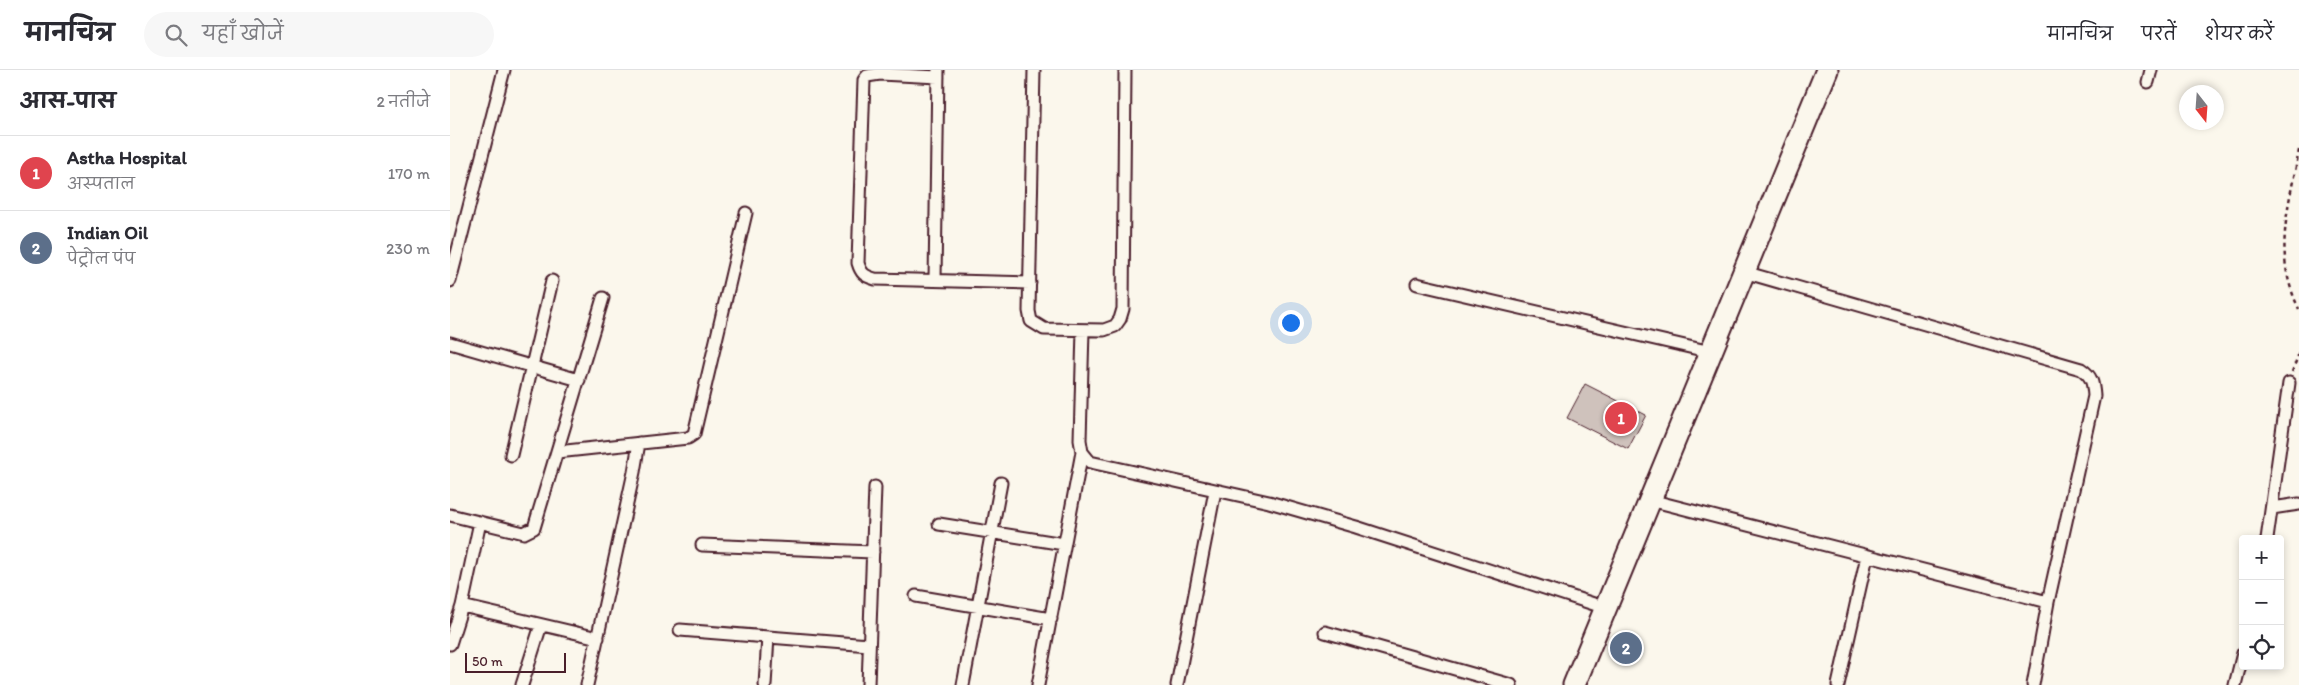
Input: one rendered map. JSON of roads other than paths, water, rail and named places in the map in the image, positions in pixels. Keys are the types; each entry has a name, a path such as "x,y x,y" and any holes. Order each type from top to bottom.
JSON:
{"highway":[{"path":"1574,685 1827,70"}],"street":[{"path":"450,281 504,70"},
{"path":"1034,70 1029,311 1032,322 1044,329 1083,330 1104,330 1115,326 1120,319 1122,309 1125,70"},
{"path":"2148,82 2151,70"},
{"path":"935,280 938,73 867,76 864,80 858,263 860,271 865,277 935,280 1030,283"},
{"path":"557,452 688,438 697,430 746,213"},
{"path":"1744,272 2080,369 2088,374 2093,382 2094,396 2048,602 2033,685"},
{"path":"511,455 530,366 552,281"},
{"path":"1417,284 1711,352"},
{"path":"450,515 524,533 534,528 603,298"},
{"path":"1038,685 1082,452 1080,440 1083,330"},
{"path":"450,343 578,380"},
{"path":"2268,535 2289,383"},
{"path":"587,685 636,466 639,443"},
{"path":"1082,452 1090,462 1099,465 1269,502 1398,539 1606,608"},
{"path":"963,685 1001,483"},
{"path":"868,685 875,488"},
{"path":"1177,685 1215,491"},
{"path":"1650,500 2048,602"},
{"path":"2272,508 2299,504"},
{"path":"450,644 462,606 480,522"},
{"path":"939,524 1064,544"},
{"path":"702,545 873,552"},
{"path":"1838,685 1866,556"},
{"path":"916,596 978,605 1051,619"},
{"path":"462,606 598,638"},
{"path":"522,685 541,625"},
{"path":"680,630 869,645"},
{"path":"1325,632 1511,685"},
{"path":"765,685 768,637"},
{"path":"2234,685 2239,667"}],"place":[{"name":"Astha Hospital","path":"1621,418"},
{"name":"Indian Oil","path":"1626,648"}]}
